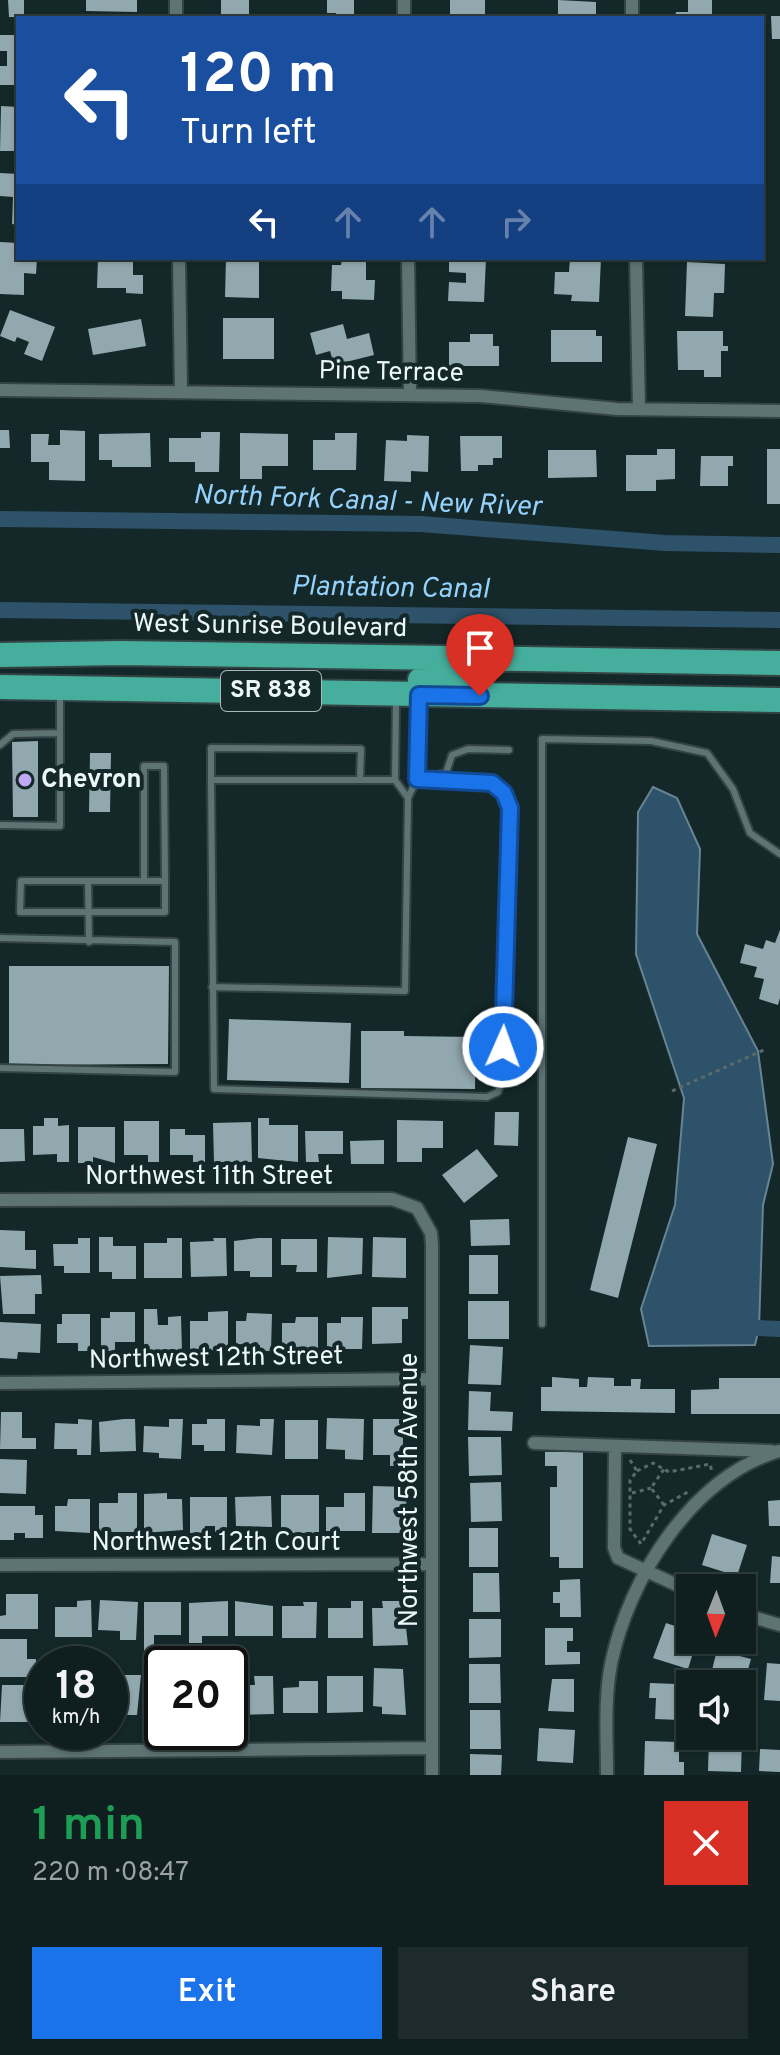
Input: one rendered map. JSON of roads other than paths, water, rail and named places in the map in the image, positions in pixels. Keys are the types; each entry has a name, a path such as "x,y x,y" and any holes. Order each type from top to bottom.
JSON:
{"highway":[{"name":"West Sunrise Boulevard","path":"0,655 121,653 780,663"},
{"path":"408,694 416,680 448,680 510,658"},
{"name":"SR 838","path":"0,687 683,701 780,700"},
{"path":"683,701 714,687 780,687"}],"street":[{"path":"179,260 181,392"},
{"path":"408,260 410,395"},
{"path":"636,260 639,408"},
{"name":"Pine Terrace","path":"0,390 523,398 639,408 780,411"},
{"name":"Northwest 11th Street","path":"0,1200 392,1199 417,1208"},
{"name":"Northwest 58th Avenue","path":"417,1208 431,1233 432,1775"},
{"name":"Northwest 12th Street","path":"0,1383 432,1379"},
{"path":"534,1443 780,1451"},
{"path":"615,1447 614,1548 618,1558 627,1565 647,1569 676,1584"},
{"path":"607,1775 606,1700 611,1665 619,1633 647,1569 676,1527 700,1502 758,1457 780,1451"},
{"name":"Northwest 12th Court","path":"0,1565 432,1564"},
{"path":"756,1618 780,1625"},
{"path":"0,1752 432,1748"}],"lane":[{"path":"0,825 60,826 60,688"},
{"path":"212,987 405,991 408,798 417,779 408,694"},
{"path":"408,694 395,780 408,798"},
{"path":"0,745 13,734 60,733"},
{"path":"542,1324 542,739 651,741 707,753 733,789 750,833 780,854"},
{"path":"360,780 361,749 211,748 214,1089 487,1097 498,1092 503,1077 510,808 504,793 492,783 451,783 432,778"},
{"path":"417,779 446,773 452,755 468,749 509,750"},
{"path":"144,881 144,766 164,766 165,881 165,912 20,912 21,881 88,881 144,881 165,881"},
{"path":"211,780 395,780"},
{"path":"88,881 89,942"},
{"path":"0,938 175,942 175,1072 0,1068"}],"water":[{"path":"653,787 677,798 700,849 697,934 758,1051 773,1164 763,1205 759,1328 755,1345 649,1346 641,1309 675,1205 684,1098 636,954 638,812"}],"waterway":[{"name":"North Fork Canal - New River","path":"0,519 421,524 665,543 780,545"},
{"name":"Plantation Canal","path":"0,610 780,620"},
{"path":"759,1328 780,1329"}],"place":[{"name":"Chevron","path":"25,780"}]}
